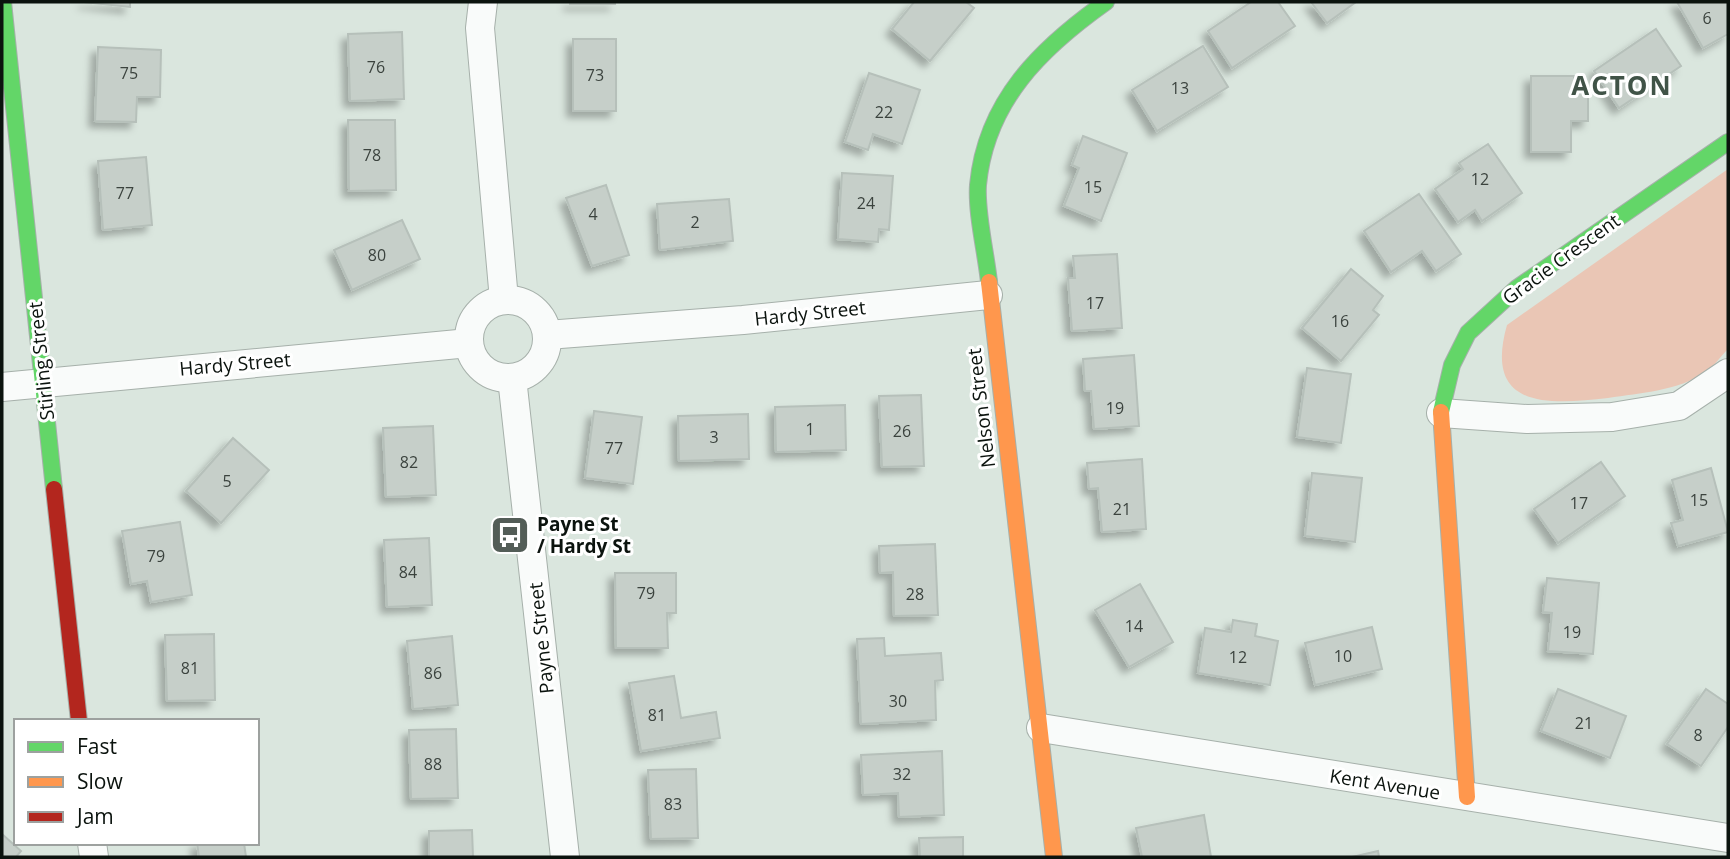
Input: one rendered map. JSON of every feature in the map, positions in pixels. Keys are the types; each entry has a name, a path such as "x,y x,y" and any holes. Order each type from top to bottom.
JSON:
{"street":[{"name":"Stirling Street","path":"3,2 79,719"},
{"path":"483,2 480,28 504,300"},
{"name":"Nelson Street","path":"1054,857 1041,728 988,295 978,186 994,122 1026,67 1074,24 1106,2"},
{"name":"Gracie Crescent","path":"1467,797 1441,413 1452,365 1468,333 1517,288 1728,142"},
{"name":"Hardy Street","path":"547,335 743,320 988,295"},
{"path":"504,300 516,300 537,313 547,335 546,347 534,368 512,378 488,372 479,365 469,342 470,330 482,310 504,300"},
{"name":"Hardy Street","path":"2,387 469,342"},
{"path":"1441,413 1527,419 1612,418 1679,406 1728,373"},
{"name":"Payne Street","path":"512,378 565,857"},
{"name":"Kent Avenue","path":"1041,728 1728,838"}],"shaded area":[{"path":"1728,169 1728,349 1712,367 1695,378 1671,387 1608,398 1543,400 1526,396 1513,387 1504,373 1502,353 1507,325"}],"building":[{"path":"83,2 130,2 130,7"},
{"path":"615,2 615,4 570,4"},
{"path":"914,2 966,2 974,8 930,61 892,29"},
{"path":"1251,2 1278,2 1295,26 1232,68 1208,31"},
{"path":"1311,2 1356,2 1327,23"},
{"path":"1677,2 1728,2 1728,34 1703,48"},
{"path":"1656,29 1681,66 1619,108 1594,71"},
{"path":"402,32 404,99 350,101 348,34"},
{"path":"573,39 616,39 616,111 573,111"},
{"path":"1203,46 1228,87 1157,131 1132,90"},
{"path":"98,47 161,50 160,97 137,97 136,122 95,121"},
{"path":"869,73 920,90 902,144 873,134 868,150 845,142"},
{"path":"1531,76 1574,76 1574,93 1588,93 1588,121 1571,121 1571,152 1531,152"},
{"path":"348,120 395,120 396,190 349,191"},
{"path":"1083,136 1127,153 1101,221 1064,206 1079,168 1072,165"},
{"path":"1488,144 1522,193 1482,221 1475,210 1458,222 1435,189 1463,169 1459,163"},
{"path":"146,157 152,225 103,230 98,161"},
{"path":"842,173 893,176 889,230 879,229 878,242 838,239"},
{"path":"606,185 629,255 592,266 566,198"},
{"path":"1419,194 1461,254 1436,271 1422,251 1391,272 1364,231"},
{"path":"729,199 733,241 660,250 657,204"},
{"path":"402,220 420,259 352,290 334,250"},
{"path":"1117,254 1122,328 1072,331 1068,278 1075,278 1073,256"},
{"path":"1351,269 1383,296 1373,310 1379,315 1341,361 1302,328"},
{"path":"1134,355 1139,426 1094,429 1091,391 1085,391 1083,359"},
{"path":"1307,368 1351,374 1341,443 1297,437"},
{"path":"921,395 924,466 882,467 879,396"},
{"path":"845,405 846,450 776,452 775,407"},
{"path":"594,411 642,417 633,484 585,478"},
{"path":"748,414 749,459 679,461 678,416"},
{"path":"433,426 436,495 386,497 383,428"},
{"path":"233,438 269,470 221,523 186,491"},
{"path":"1142,459 1146,529 1102,532 1098,488 1089,489 1087,463"},
{"path":"1601,462 1625,496 1558,543 1534,509"},
{"path":"1711,468 1728,532 1678,546 1671,523 1683,520 1672,480"},
{"path":"1312,473 1362,478 1355,542 1305,536"},
{"path":"180,522 192,595 151,602 147,581 131,584 122,531"},
{"path":"429,538 432,605 387,607 384,540"},
{"path":"935,544 938,615 894,616 893,572 880,573 879,546"},
{"path":"615,573 676,573 676,613 667,613 668,648 616,648"},
{"path":"1547,578 1599,583 1593,654 1548,651 1552,613 1543,612"},
{"path":"1140,584 1173,642 1129,667 1095,610"},
{"path":"1233,620 1257,624 1255,636 1278,641 1270,685 1198,673 1205,628 1231,632"},
{"path":"1372,627 1382,669 1315,685 1305,643"},
{"path":"214,634 215,700 167,701 165,635"},
{"path":"452,636 458,705 413,709 407,641"},
{"path":"884,638 885,656 941,653 943,680 935,681 936,720 861,724 857,639"},
{"path":"674,676 681,718 716,712 720,738 641,751 629,683"},
{"path":"1558,689 1626,716 1610,758 1541,731"},
{"path":"1706,689 1728,704 1728,727 1701,766 1667,744"},
{"path":"456,729 458,798 411,799 409,730"},
{"path":"942,751 944,815 899,817 898,793 863,795 861,755"},
{"path":"696,769 698,838 651,839 648,770"},
{"path":"1204,815 1211,857 1142,857 1136,828"},
{"path":"472,830 473,857 429,857 429,831"},
{"path":"2,834 21,851 16,857 2,857"},
{"path":"963,837 963,857 920,857 919,838"},
{"path":"197,845 244,845 246,857 199,857"},
{"path":"1378,851 1379,857 1352,857"}],"traffic: fast":[{"path":"3,2 54,489"},
{"path":"989,282 978,185 983,155 992,127 1005,102 1039,58 1106,2"},
{"path":"1441,412 1452,365 1468,333 1517,288 1728,142"}],"traffic: slow":[{"path":"989,282 1054,857"},
{"path":"1441,412 1467,797"}],"traffic: jam":[{"path":"54,489 79,719"}],"place":[{"name":"Payne St / Hardy St","path":"510,535"}],"district":[{"name":"ACTON","path":"1622,85"}]}
